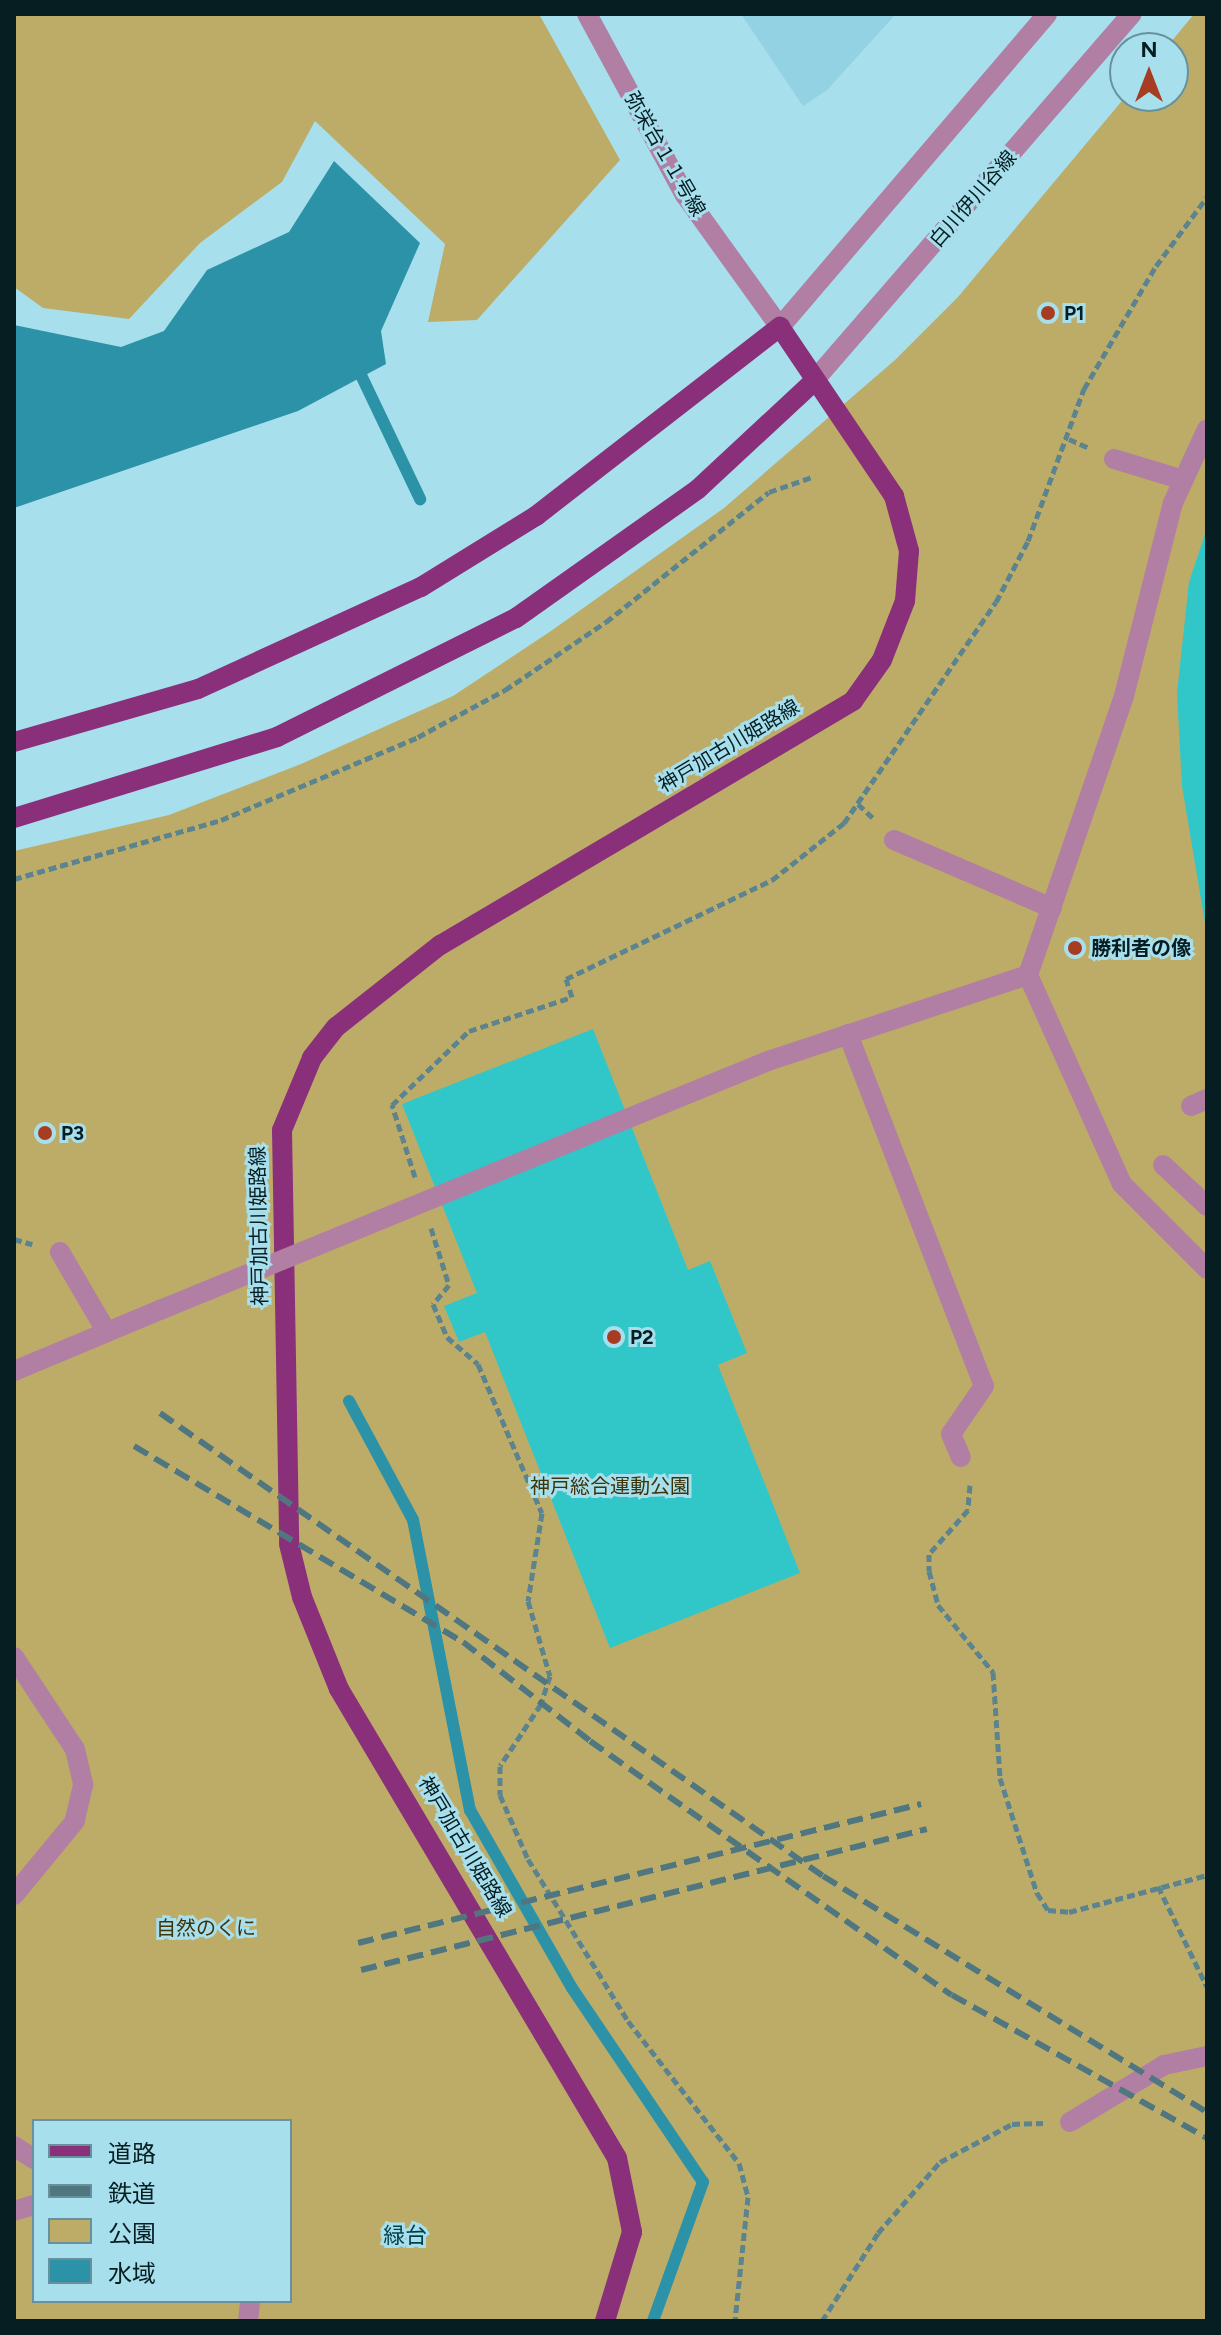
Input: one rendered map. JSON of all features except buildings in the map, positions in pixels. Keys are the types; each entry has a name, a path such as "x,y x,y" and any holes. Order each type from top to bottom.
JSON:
{"main road":[{"name":"神戸加古川姫路線","path":"605,2321 632,2232 617,2158 339,1689 302,1597 289,1544 282,1130 312,1058 336,1027 440,945 853,701 870,682 901,619 909,551 888,486 812,383 780,327"},
{"path":"14,742 198,689 421,587 536,516 780,327"},
{"path":"14,818 277,737 504,625 698,489 812,383"}],"street":[{"name":"弥栄台１１号線","path":"587,14 685,195 780,327"},
{"path":"780,327 1047,14"},
{"name":"白川伊川谷線","path":"812,383 1132,14"},
{"path":"1207,429 1183,480 1124,696 1028,975 1122,1184 1207,1269"},
{"path":"1114,459 1183,480"},
{"path":"894,840 1052,908"},
{"path":"14,1371 105,1329 160,1310 768,1061 1028,975"},
{"path":"848,1034 984,1386 951,1434 961,1457"},
{"path":"1163,1165 1207,1206"},
{"path":"60,1252 105,1329"},
{"path":"14,1657 75,1749 83,1785 75,1821 14,1895"},
{"path":"1070,2122 1164,2065 1207,2056"},
{"path":"14,2146 32,2158"}],"path":[{"path":"566,979 772,880 844,823 996,602 1028,541 1084,389 1156,266 1207,197"},
{"path":"14,879 221,820 418,737 505,690 606,622 769,492 812,477"},
{"path":"961,1457 971,1490 968,1510 929,1554 929,1571 938,1605 993,1672 1000,1778 1037,1893 1048,1910 1069,1912 1207,1875"},
{"path":"542,1513 528,1601 550,1676 541,1704 500,1766 500,1795 528,1859 620,2008 739,2163 748,2197 735,2321"},
{"path":"1158,1886 1207,1987"},
{"path":"822,2321 878,2233 940,2162 1012,2124 1070,2122"}],"shaded area":[{"path":"741,14 896,14 827,90 803,106"}],"green space":[{"path":"14,14 539,14 620,160 477,320 428,322 445,244 315,121 282,182 200,243 129,319 43,308 14,287"},
{"name":"神戸総合運動公園","path":"1194,14 1207,14 1207,2321 14,2321 14,851 169,815 301,764 453,696 551,631 724,508 895,360 958,297 1113,112 1189,112 1189,32 1179,32"}],"water":[{"path":"334,161 420,243 381,331 386,364 298,411 14,508 14,325 121,347 164,331 207,270 289,232"}],"waterway":[{"path":"360,373 420,499"},
{"path":"349,1401 413,1520 470,1810 572,1988 703,2182 653,2321"}],"railway":[{"path":"160,1413 823,1876 1207,2112"},
{"path":"134,1446 463,1642 590,1741 952,1995 1207,2138"},
{"path":"358,1943 921,1804"},
{"path":"361,1970 927,1829"}],"place":[{"name":"P1","path":"1048,313"},
{"name":"勝利者の像","path":"1075,948"},
{"name":"P3","path":"45,1133"},
{"name":"P2","path":"614,1337"}],"district":[{"name":"緑台","path":"405,2236"}],"park label":[{"name":"自然のくに","path":"206,1928"}]}
